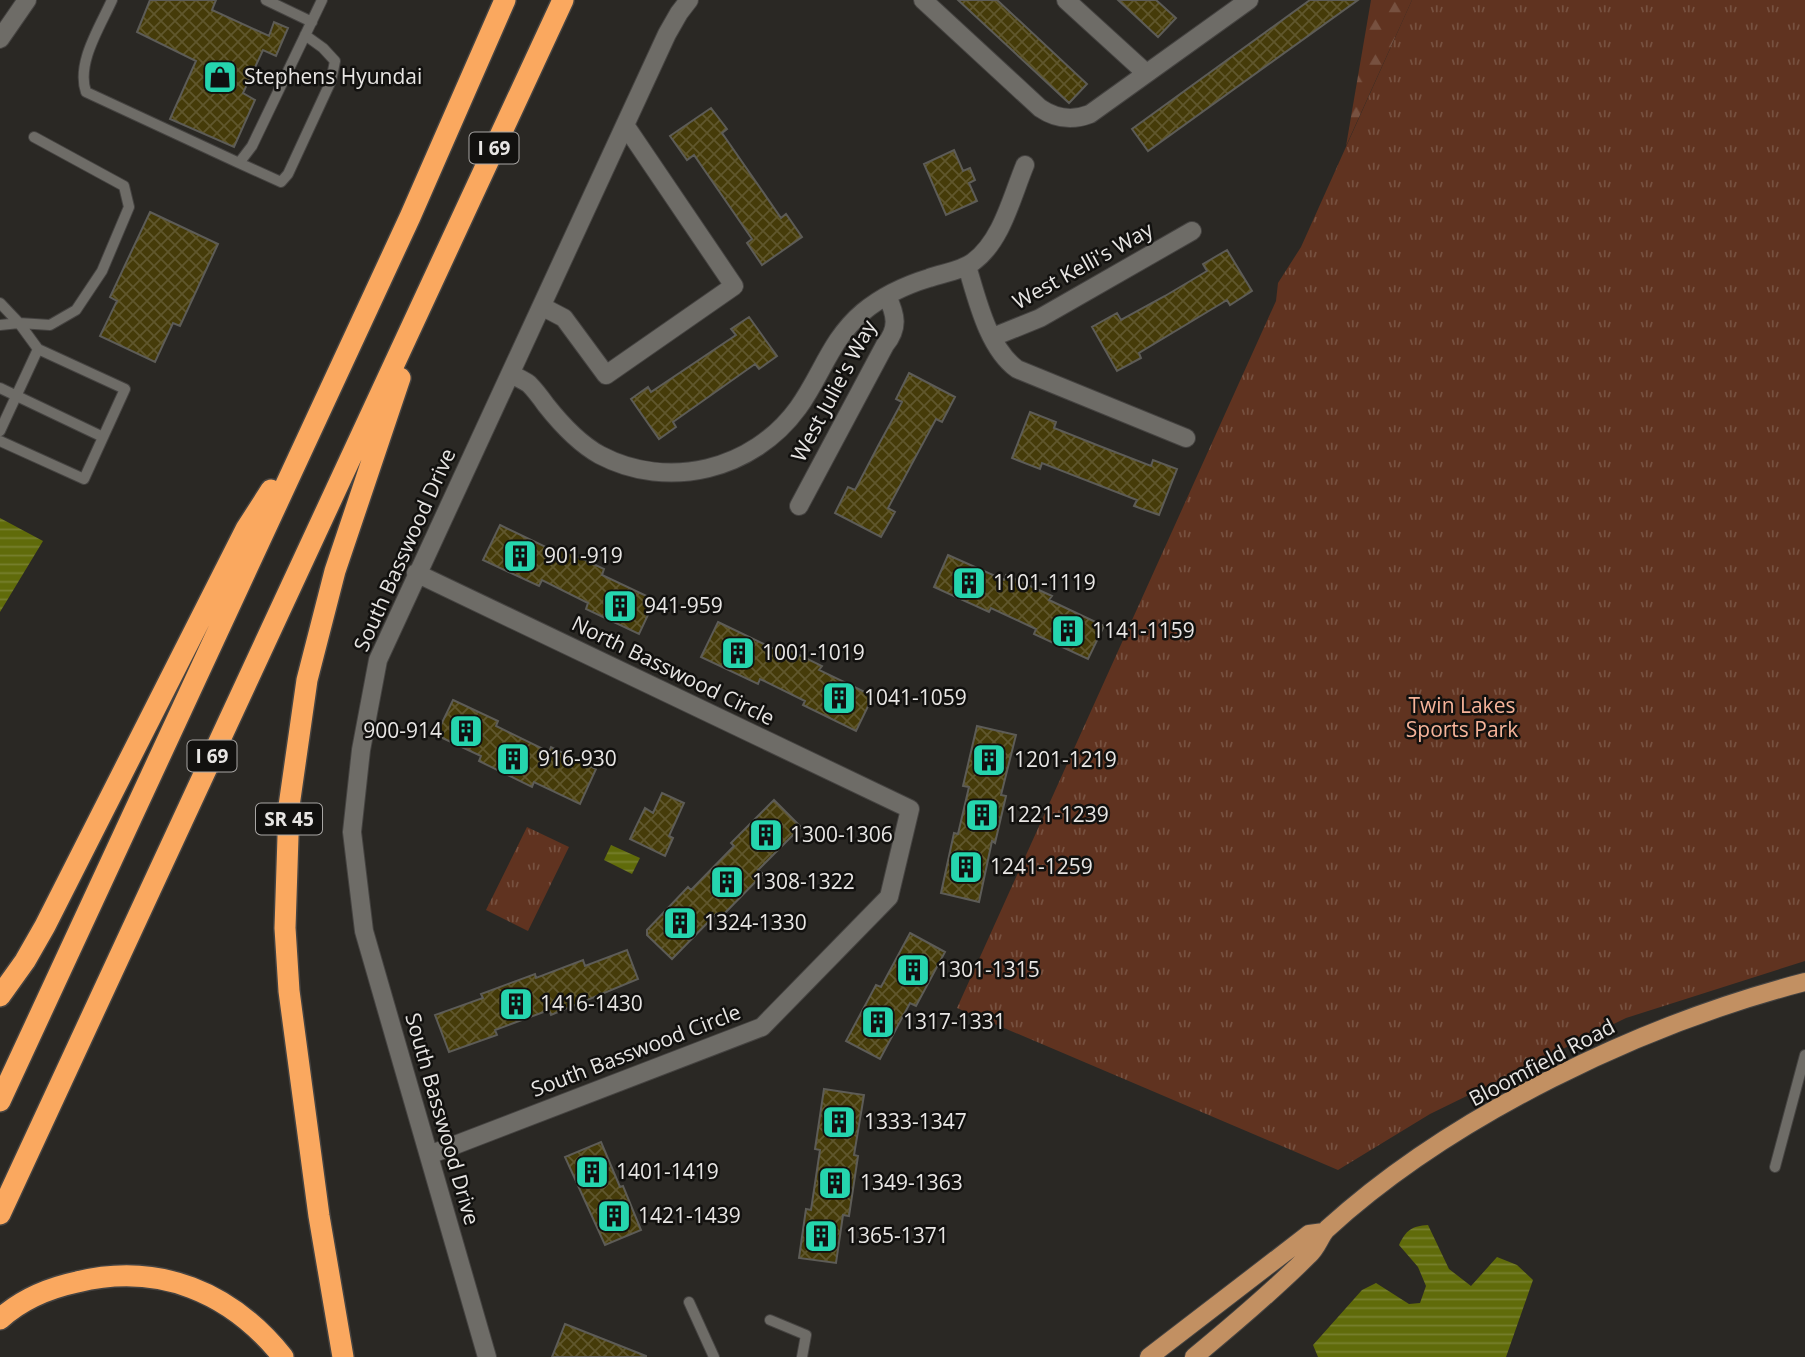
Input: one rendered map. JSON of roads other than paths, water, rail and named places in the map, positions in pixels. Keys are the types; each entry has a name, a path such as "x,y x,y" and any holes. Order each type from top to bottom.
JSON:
{"highway":[{"name":"I 69","path":"0,1101 410,217 505,0"},
{"name":"I 69","path":"0,1214 563,0"},
{"name":"SR 45","path":"343,1357 319,1216 289,991 285,928 289,806 307,680 335,571 380,441 425,297"},
{"path":"0,996 25,961 45,926 246,529 320,411"},
{"path":"0,1319 32,1297 60,1286 91,1278 124,1275 155,1277 214,1297 244,1316 283,1357"}],"main road":[{"name":"Bloomfield Road","path":"1194,1357 1283,1281 1319,1245 1324,1232 1372,1193 1448,1139 1555,1077 1603,1054 1704,1013 1805,982"},
{"name":"Bloomfield Road","path":"1150,1357 1309,1234 1324,1232"}],"street":[{"path":"0,39 27,0"},
{"name":"South Basswood Drive","path":"487,1357 365,932 352,832 361,750 378,660 416,573 543,307 667,34 690,0"},
{"path":"923,0 1051,115 1072,119 1090,114 1249,0"},
{"path":"1066,0 1146,73"},
{"path":"543,307 564,318 606,375 734,286 625,125"},
{"path":"511,374 528,384 568,431 599,455 628,467 668,474 706,469 746,454 779,430 800,405 820,366 843,332 867,309 887,296 924,279 975,261 993,241 1025,165"},
{"name":"West Kelli's Way","path":"993,337 1040,318 1192,231"},
{"path":"967,266 985,323 1008,363 1186,438"},
{"name":"West Julie's Way","path":"799,506 892,336 896,320 887,296"},
{"name":"North Basswood Circle","path":"416,573 910,809"},
{"name":"South Basswood Circle","path":"429,1154 762,1027 889,897 910,809"}],"lane":[{"path":"112,0 85,62 82,80 86,92 281,182 288,174 331,81 335,61 305,35"},
{"path":"265,0 312,22"},
{"path":"239,163 252,146 322,0"},
{"path":"0,325 50,325 76,310 102,271 129,207 124,186 34,137"},
{"path":"0,303 38,349 125,389 83,479 0,441"},
{"path":"0,431 38,349"},
{"path":"0,388 103,437"},
{"path":"1774,1167 1805,1055"},
{"path":"689,1302 714,1357"},
{"path":"770,1320 806,1335 802,1357"}],"place":[{"name":"Stephens Hyundai","path":"220,77"},
{"name":"901-919","path":"520,556"},
{"name":"1101-1119","path":"969,583"},
{"name":"941-959","path":"620,606"},
{"name":"1141-1159","path":"1068,631"},
{"name":"1001-1019","path":"738,653"},
{"name":"1041-1059","path":"839,698"},
{"name":"900-914","path":"466,731"},
{"name":"916-930","path":"513,759"},
{"name":"1201-1219","path":"989,760"},
{"name":"1221-1239","path":"982,815"},
{"name":"1300-1306","path":"766,835"},
{"name":"1241-1259","path":"966,867"},
{"name":"1308-1322","path":"727,882"},
{"name":"1324-1330","path":"680,923"},
{"name":"1301-1315","path":"913,970"},
{"name":"1416-1430","path":"516,1004"},
{"name":"1317-1331","path":"878,1022"},
{"name":"1333-1347","path":"839,1122"},
{"name":"1401-1419","path":"592,1172"},
{"name":"1349-1363","path":"835,1183"},
{"name":"1421-1439","path":"614,1216"},
{"name":"1365-1371","path":"821,1236"}],"park label":[{"name":"Twin Lakes Sports Park","path":"1462,718"}]}
